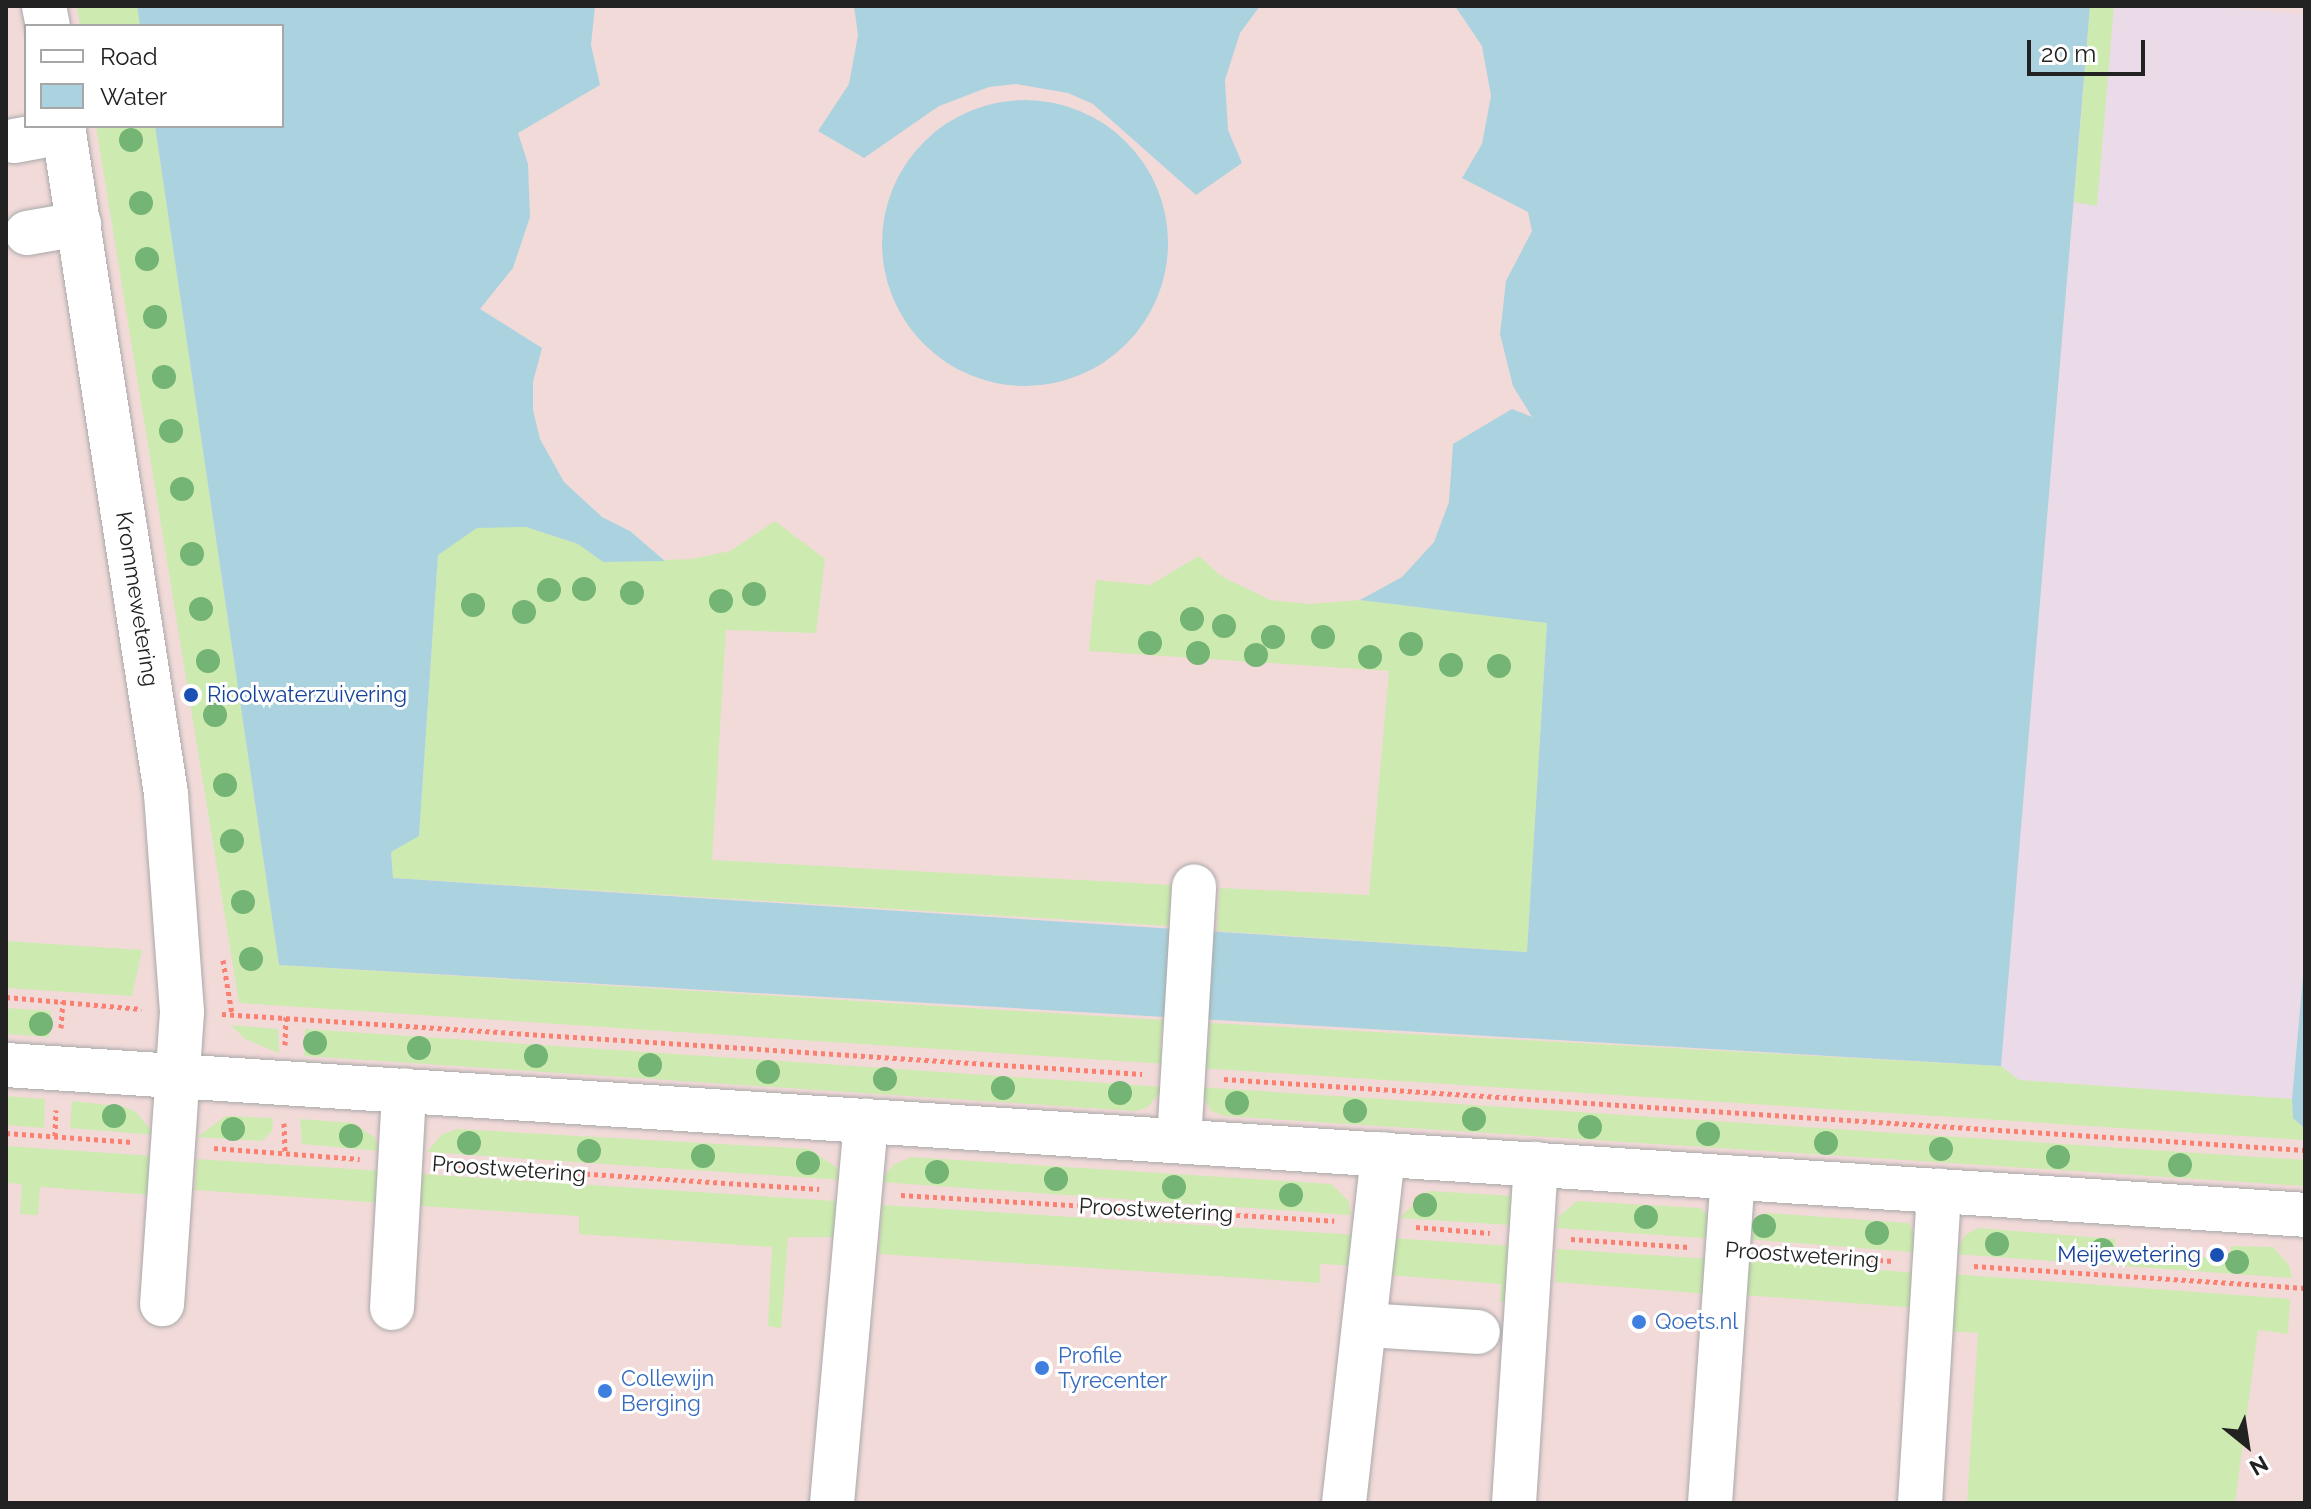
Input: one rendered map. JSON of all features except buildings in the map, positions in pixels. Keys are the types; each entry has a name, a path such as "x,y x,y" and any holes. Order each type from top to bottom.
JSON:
{"street":[{"path":"14,141 64,129"},
{"name":"Krommewetering","path":"64,129 166,794 182,1012 162,1304"},
{"path":"27,233 79,224"},
{"path":"1179,1141 1194,886"},
{"path":"6,1065 2305,1215"},
{"path":"392,1308 404,1090"},
{"path":"832,1503 866,1121"},
{"path":"1344,1503 1383,1154"},
{"path":"1514,1503 1536,1164"},
{"path":"1710,1503 1733,1178"},
{"path":"1920,1503 1939,1191"},
{"path":"1366,1325 1478,1332"}],"path":[{"name":"Proostwetering","path":"6,1133 2305,1288"}],"shaded area":[{"path":"6,6 2305,6 2305,1503 6,1503"},
{"path":"2114,6 2216,6 2305,15 2305,955 2292,1099 2019,1080 2001,1066 2074,202 2097,205"}],"green space":[{"path":"77,6 137,6 140,24 80,24"},
{"path":"2090,6 2114,6 2097,206 2074,202"},
{"path":"96,128 155,128 279,965 1163,1020 1160,1048 1167,1049 1166,1064 239,1003"},
{"path":"775,521 825,559 816,633 726,630 712,860 1172,885 1169,926 393,878 391,852 419,835 438,555 476,527 526,527 578,544 603,562 692,559 730,551"},
{"path":"1199,556 1221,576 1270,600 1310,604 1360,600 1547,623 1527,952 1217,931 1220,888 1369,895 1389,671 1089,651 1096,580 1150,585"},
{"path":"6,941 142,950 132,996 6,988"},
{"path":"6,1008 51,1011 49,1037 6,1034"},
{"path":"1210,1023 2001,1066 2019,1080 2292,1099 2293,1118 2305,1126 2305,1140 1200,1068 1201,1052 1208,1052"},
{"path":"231,1025 278,1029 279,1053 245,1039"},
{"path":"305,1029 1164,1087 1148,1107 1136,1111 304,1056"},
{"path":"1199,1087 2305,1160 2305,1186 1224,1116 1211,1111"},
{"path":"6,1096 45,1099 44,1128 6,1125"},
{"path":"72,1101 125,1107 136,1112 155,1135 70,1128"},
{"path":"226,1116 273,1118 272,1131 262,1141 197,1137"},
{"path":"300,1119 353,1123 375,1138 379,1151 302,1144"},
{"path":"457,1129 809,1149 836,1167 842,1180 427,1152 441,1135"},
{"path":"6,1146 154,1156 152,1195 40,1187 38,1215 20,1214 22,1184 6,1183"},
{"path":"911,1157 1331,1184 1349,1201 1351,1215 880,1182 893,1165"},
{"path":"197,1159 384,1171 382,1203 195,1190"},
{"path":"421,1174 837,1201 835,1237 788,1237 781,1328 768,1326 772,1247 579,1234 579,1216 420,1206"},
{"path":"1429,1191 1514,1196 1528,1226 1399,1218"},
{"path":"1577,1201 1700,1208 1710,1217 1717,1239 1557,1228 1559,1216"},
{"path":"882,1205 1358,1235 1358,1266 1320,1264 1320,1283 879,1254"},
{"path":"1766,1213 1909,1223 1922,1253 1746,1239 1753,1221"},
{"path":"1979,1228 2115,1239 2115,1251 2229,1259 2231,1246 2273,1247 2289,1265 2292,1278 1955,1254 1965,1235"},
{"path":"1392,1238 1526,1247 1520,1303 1500,1302 1501,1284 1389,1275"},
{"path":"1557,1249 1712,1259 1710,1294 1555,1282"},
{"path":"1746,1261 1921,1273 1918,1308 1743,1295"},
{"path":"1951,1274 2290,1299 2288,1334 2258,1330 2235,1503 1967,1503 1978,1333 1948,1331"}],"water":[{"path":"137,6 595,6 591,45 600,85 518,133 528,164 530,217 513,268 480,309 542,348 533,382 533,410 540,439 564,482 602,517 630,531 665,561 603,562 578,544 526,527 477,528 438,555 419,836 391,852 393,878 1527,952 1547,623 1360,600 1402,577 1434,542 1449,502 1453,444 1512,409 1532,417 1513,386 1500,334 1506,281 1532,231 1528,212 1462,178 1482,144 1491,96 1482,46 1455,6 2090,6 2001,1066 279,965 155,128 284,128 284,24 140,24"},
{"path":"854,6 1260,6 1240,33 1225,80 1228,130 1242,163 1196,195 1093,104 1068,93 1016,84 989,87 939,106 864,158 818,131 849,84 858,35"},
{"path":"1025,100 1053,103 1080,111 1104,124 1126,142 1144,164 1157,188 1165,215 1168,243 1165,271 1157,298 1144,322 1126,344 1104,362 1080,375 1053,383 1025,386 997,383 970,375 946,362 924,344 906,322 893,298 885,271 882,243 885,215 893,188 906,164 924,142 946,124 970,111 997,103"},
{"path":"2305,955 2303,1127 2293,1118 2292,1099"}],"place":[{"name":"Rioolwaterzuivering","path":"191,695"},
{"name":"Meijewetering","path":"2217,1255"},
{"name":"Qoets.nl","path":"1639,1322"},
{"name":"Profile Tyrecenter","path":"1042,1368"},
{"name":"Collewijn Berging","path":"605,1391"}]}
